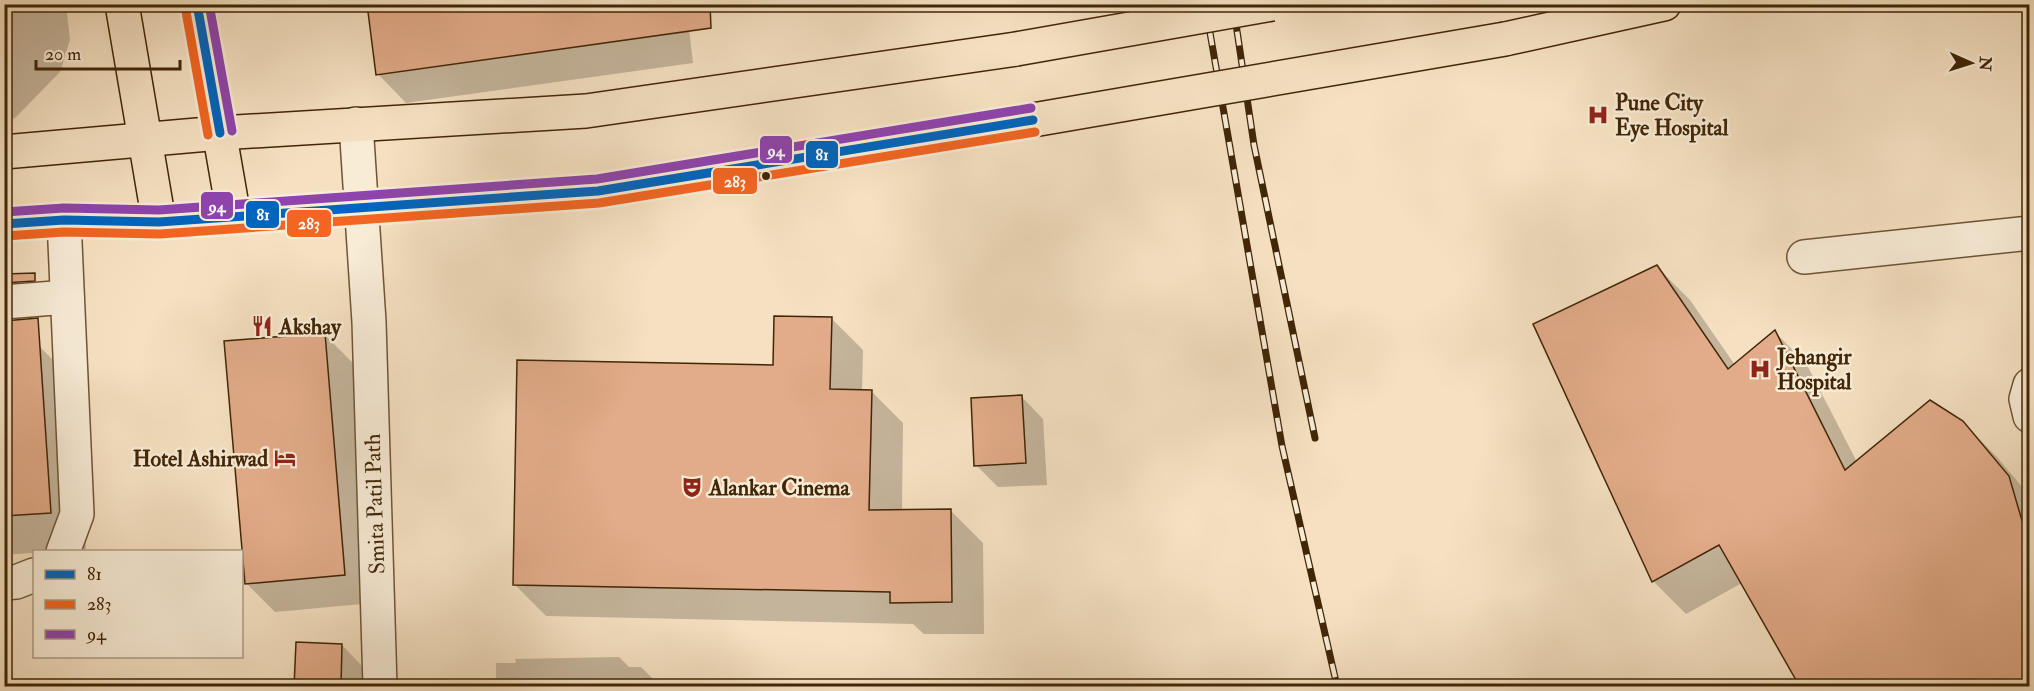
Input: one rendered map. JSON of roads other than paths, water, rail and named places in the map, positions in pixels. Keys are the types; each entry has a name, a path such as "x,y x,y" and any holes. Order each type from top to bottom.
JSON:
{"main road":[{"path":"122,4 159,222"},
{"path":"197,4 234,217"},
{"path":"4,152 220,133 586,111 1016,49 1272,4"},
{"path":"4,224 63,220 159,222 360,207 465,203 598,191 1033,120 1505,39 1664,4"}],"street":[{"name":"Smita Patil Path","path":"356,124 369,322 380,687"},
{"path":"63,220 77,514 64,550"},
{"path":"1804,257 2030,233"},
{"path":"4,302 67,297"},
{"path":"2030,385 2026,399 2030,416"},
{"path":"4,583 16,582 33,575"}],"railway":[{"path":"1205,4 1282,446 1337,686"},
{"path":"1233,4 1254,145 1315,438"}],"place":[{"name":"Pune City Eye Hospital","path":"1598,115"},
{"name":"Akshay","path":"262,326"},
{"name":"Jehangir Hospital","path":"1760,369"},
{"name":"Hotel Ashirwad","path":"285,458"},
{"name":"Alankar Cinema","path":"692,487"}]}
